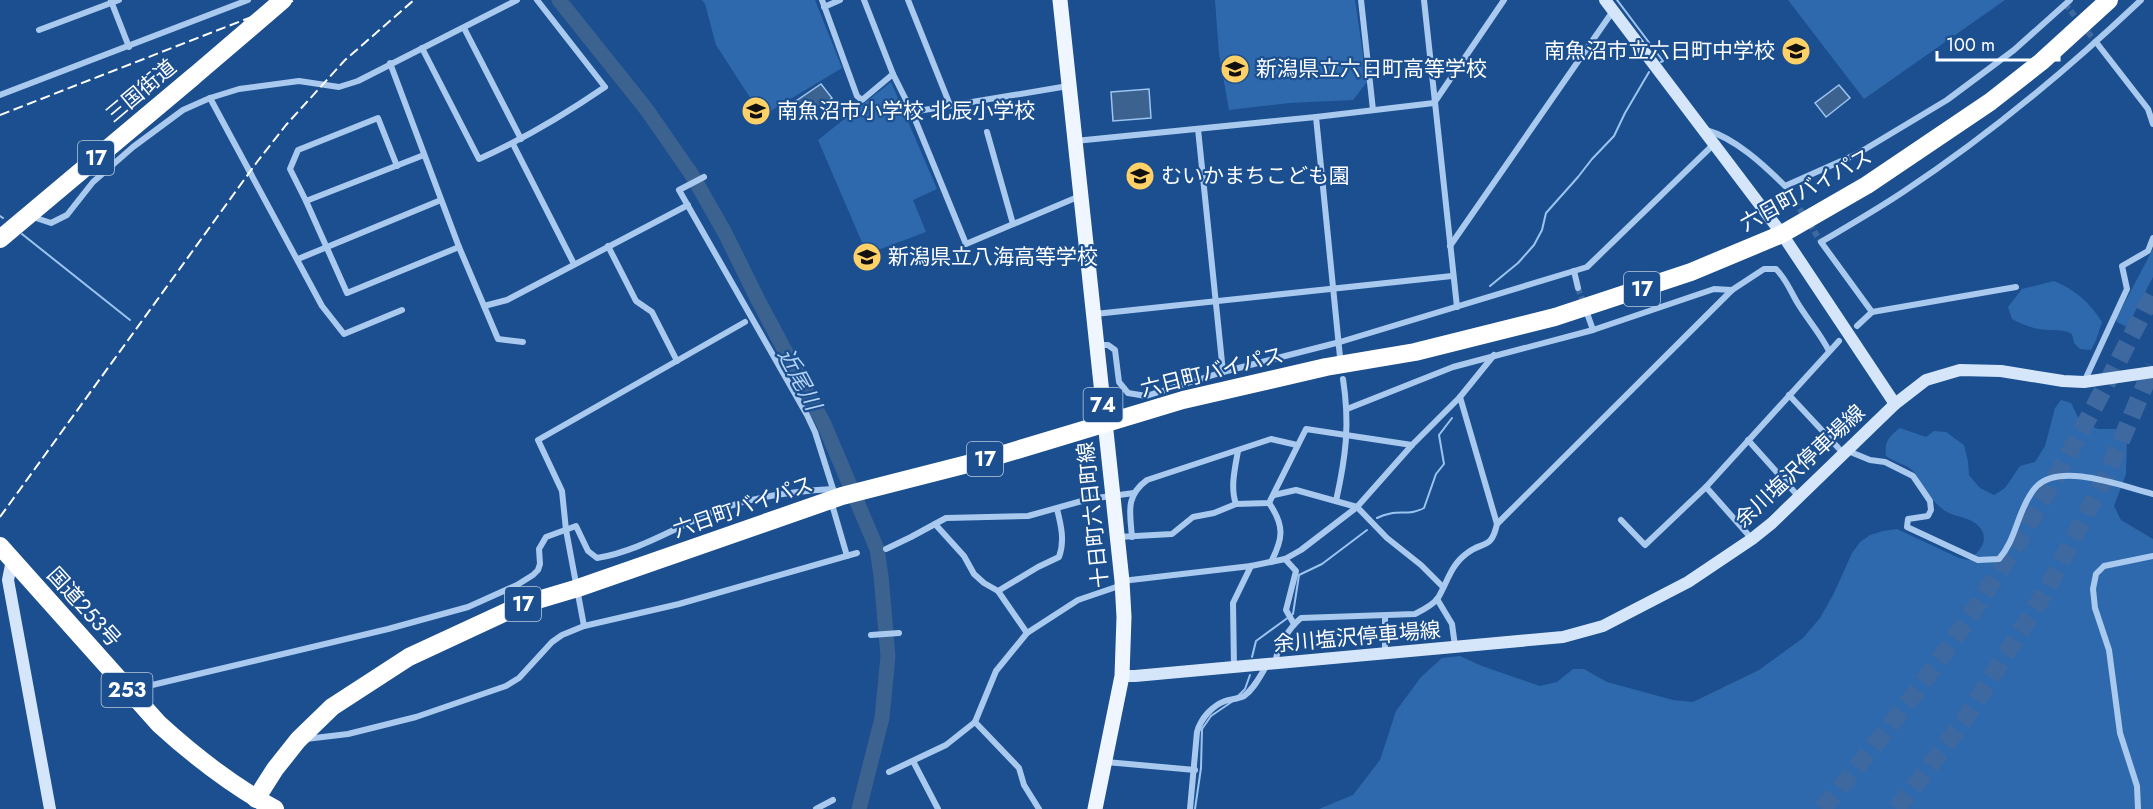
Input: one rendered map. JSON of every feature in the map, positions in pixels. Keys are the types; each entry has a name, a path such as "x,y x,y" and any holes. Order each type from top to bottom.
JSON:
{"highway":[{"name":"三国街道","path":"0,239 283,0"},
{"name":"六日町バイパス","path":"256,798 298,740 332,707 409,657 521,605 578,588 837,496 923,477 1183,400 1326,368 1415,352 1556,317 1691,272 1782,234 1867,185 1989,102 2041,62 2109,0"},
{"name":"国道253号","path":"6,553 159,724 184,746 275,809"}],"main road":[{"name":"十日町六日町線","path":"1060,0 1124,617 1122,676 1095,809"},
{"path":"1605,0 1782,234 1895,404"},
{"name":"余川塩沢停車場線","path":"1122,676 1234,668 1563,637 1603,626 1688,582 1752,539 1846,453 1895,404 1926,380 1960,370 2001,370 2063,381 2084,382 2153,372"},
{"path":"6,553 8,580 50,809"}],"street":[{"path":"0,95 248,0"},
{"path":"28,216 51,223 67,215 93,182 133,147 183,110 210,98 239,89 299,81 339,87 358,81 518,0"},
{"path":"422,48 479,159 513,144 560,118 605,87 537,0"},
{"path":"840,0 823,3 857,96 862,100 893,74"},
{"path":"864,0 966,244 1081,195"},
{"path":"909,0 950,105"},
{"path":"1361,0 1374,110"},
{"path":"1424,0 1457,307"},
{"path":"1075,141 1434,103 1504,0"},
{"path":"1872,312 1821,242 1903,192 2010,115 2096,42 2141,0"},
{"path":"39,30 114,1 129,47"},
{"path":"1704,130 1718,134 1740,149 1771,172 1785,186 1857,154 1947,100 2014,50 2066,1"},
{"path":"1449,246 1612,11"},
{"path":"464,28 521,139"},
{"path":"2096,42 2150,108 2153,124"},
{"path":"390,63 459,247 498,339 523,342"},
{"path":"912,112 1069,86"},
{"path":"210,98 322,306 344,334 402,310"},
{"path":"1316,117 1340,357"},
{"path":"397,165 378,118 298,150 290,169 347,293 459,247"},
{"path":"1198,129 1223,372"},
{"path":"987,132 1013,224"},
{"path":"1097,345 1108,345 1115,350 1119,382 1128,393 1146,396 1223,372 1340,342 1587,267 1715,143"},
{"path":"513,144 574,264"},
{"path":"306,201 424,155"},
{"path":"702,178 679,190 815,432 837,496 847,556"},
{"path":"297,259 441,200"},
{"path":"484,306 507,300 687,205"},
{"path":"2084,382 2127,290 2122,266 2148,251 2153,238"},
{"path":"608,246 636,301 652,312 677,361"},
{"path":"1497,524 1732,290 1764,269 1776,269 1784,276 1797,303 1820,332 1829,351"},
{"path":"1574,271 1578,288"},
{"path":"1093,314 1452,276"},
{"path":"1857,326 1872,312 2016,287"},
{"path":"1347,409 1453,367 1593,330 1714,289 1732,290"},
{"path":"1587,312 1593,330"},
{"path":"584,626 566,530 562,491 538,440 745,322"},
{"path":"1621,519 1646,545 1706,487 1839,341"},
{"path":"888,772 946,745 975,722 996,672 1012,649 1027,633 1078,600 1122,583 1251,566 1285,559 1332,528 1357,507 1412,445 1460,397 1494,356"},
{"path":"1336,501 1347,434 1347,409 1342,379"},
{"path":"1789,395 1846,453 1885,462 1913,476 1930,501 1931,510 1928,516 1908,519 1907,527 1978,560 1999,559 2008,549 2031,495 2038,485 2051,478 2065,475 2091,478 2153,494"},
{"path":"1190,809 1200,721 1225,701 1242,697 1251,689 1272,664 1294,624 1301,618 1415,614 1437,599 1455,565 1466,554 1489,544 1497,524 1460,397"},
{"path":"1269,502 1306,429 1412,445"},
{"path":"1132,537 1130,506 1134,493 1147,480 1271,439 1297,445"},
{"path":"1748,440 1799,497"},
{"path":"1236,504 1233,498 1233,481 1238,451"},
{"path":"1706,487 1752,539"},
{"path":"1274,495 1296,490 1357,507 1387,538 1443,587"},
{"path":"886,549 946,518 1028,516 1089,499 1134,493"},
{"path":"128,691 388,629 468,607 518,585 533,575 540,564 539,549 542,543 552,534 576,526 588,551 597,558 656,538 720,509 744,501 773,495 837,496"},
{"path":"1116,537 1172,534 1193,517 1214,513 1236,504 1269,502"},
{"path":"1269,502 1275,510 1281,533 1280,545 1271,562"},
{"path":"998,591 1059,557 1062,551 1062,531 1057,509"},
{"path":"935,524 964,556 974,574 998,591 1027,633"},
{"path":"298,740 348,734 416,717 506,686 519,678 552,642 584,626 679,604 857,553"},
{"path":"2138,809 2137,786 2120,733 2109,650 2095,608 2093,589 2096,574 2104,566 2153,556"},
{"path":"1285,559 1296,571 1286,610 1294,624"},
{"path":"1234,668 1233,603 1251,566"},
{"path":"1437,599 1452,624 1455,647"},
{"path":"1385,616 1385,653"},
{"path":"871,635 899,633"},
{"path":"975,722 1018,768 1024,784 1039,809"},
{"path":"913,761 938,809"},
{"path":"1105,762 1195,770"},
{"path":"816,809 832,800"}],"shaded area":[{"path":"702,0 815,0 842,68 762,116 716,45"},
{"path":"1215,0 1355,0 1367,82 1353,100 1289,103 1229,110 1219,54"},
{"path":"1788,0 2005,0 1864,99"},
{"path":"891,82 937,189 913,200 926,232 867,254 818,140"},
{"path":"821,84 832,98 807,116 796,101"},
{"path":"1839,85 1850,98 1826,117 1815,103"},
{"path":"1149,89 1151,118 1113,121 1111,92"},
{"path":"2153,249 2153,277 2127,327 2117,322 2116,319"},
{"path":"2054,281 2081,297 2102,322 2091,350 2080,349 2069,332 2034,328 2012,319 2008,307 2022,289"},
{"path":"2061,400 2071,403 2080,421 2098,429 2115,429 2127,438 2126,474 2114,506 2121,520 2153,539 2153,809 1319,809 1353,795 1380,760 1396,711 1421,677 1442,658 1460,656 1540,686 1557,682 1573,669 1584,669 1607,682 1673,700 1693,702 1759,670 1803,638 1820,618 1852,553 1860,542 1870,535 1897,529 1959,558 1969,560 1983,542 1981,529 1970,520 1943,509 1929,496 1911,469 1886,456 1888,440 1900,428 1926,437 1934,431 1946,432 1964,445 1969,475 1980,488 1994,495 2005,488 2020,466 2035,462 2045,446 2055,408"}],"waterway":[{"name":"近尾川","path":"559,0 647,110 692,175 725,233 824,424 877,549 888,656 882,718 859,809"},
{"path":"1617,0 1663,61 1661,62"},
{"path":"1490,286 1518,263 1534,245 1542,230 1546,213 1614,136 1649,72"},
{"path":"22,234 130,320"},
{"path":"1377,518 1390,513 1413,512 1424,508 1436,474 1444,464 1439,435 1452,418"},
{"path":"1252,657 1256,641 1293,614 1299,575 1322,564 1367,530"},
{"path":"1237,697 1245,689 1250,675"},
{"path":"1195,809 1201,768 1202,729 1211,716 1233,701"}],"tunnel":[{"path":"2065,4 2096,42"},
{"path":"1785,186 1821,242"},
{"path":"1578,288 1584,304"},
{"path":"1822,809 1916,692 2001,569 2061,468 2153,294"},
{"path":"1897,809 1965,719 2047,589 2105,478 2153,366"}],"railway":[{"path":"0,115 295,0"},
{"path":"0,517 286,125 345,60 414,0"}],"place":[{"name":"南魚沼市立六日町中学校","path":"1796,51"},
{"name":"新潟県立六日町高等学校","path":"1235,69"},
{"name":"南魚沼市小学校 北辰小学校","path":"756,111"},
{"name":"むいかまちこども園","path":"1140,176"},
{"name":"新潟県立八海高等学校","path":"867,257"}]}
